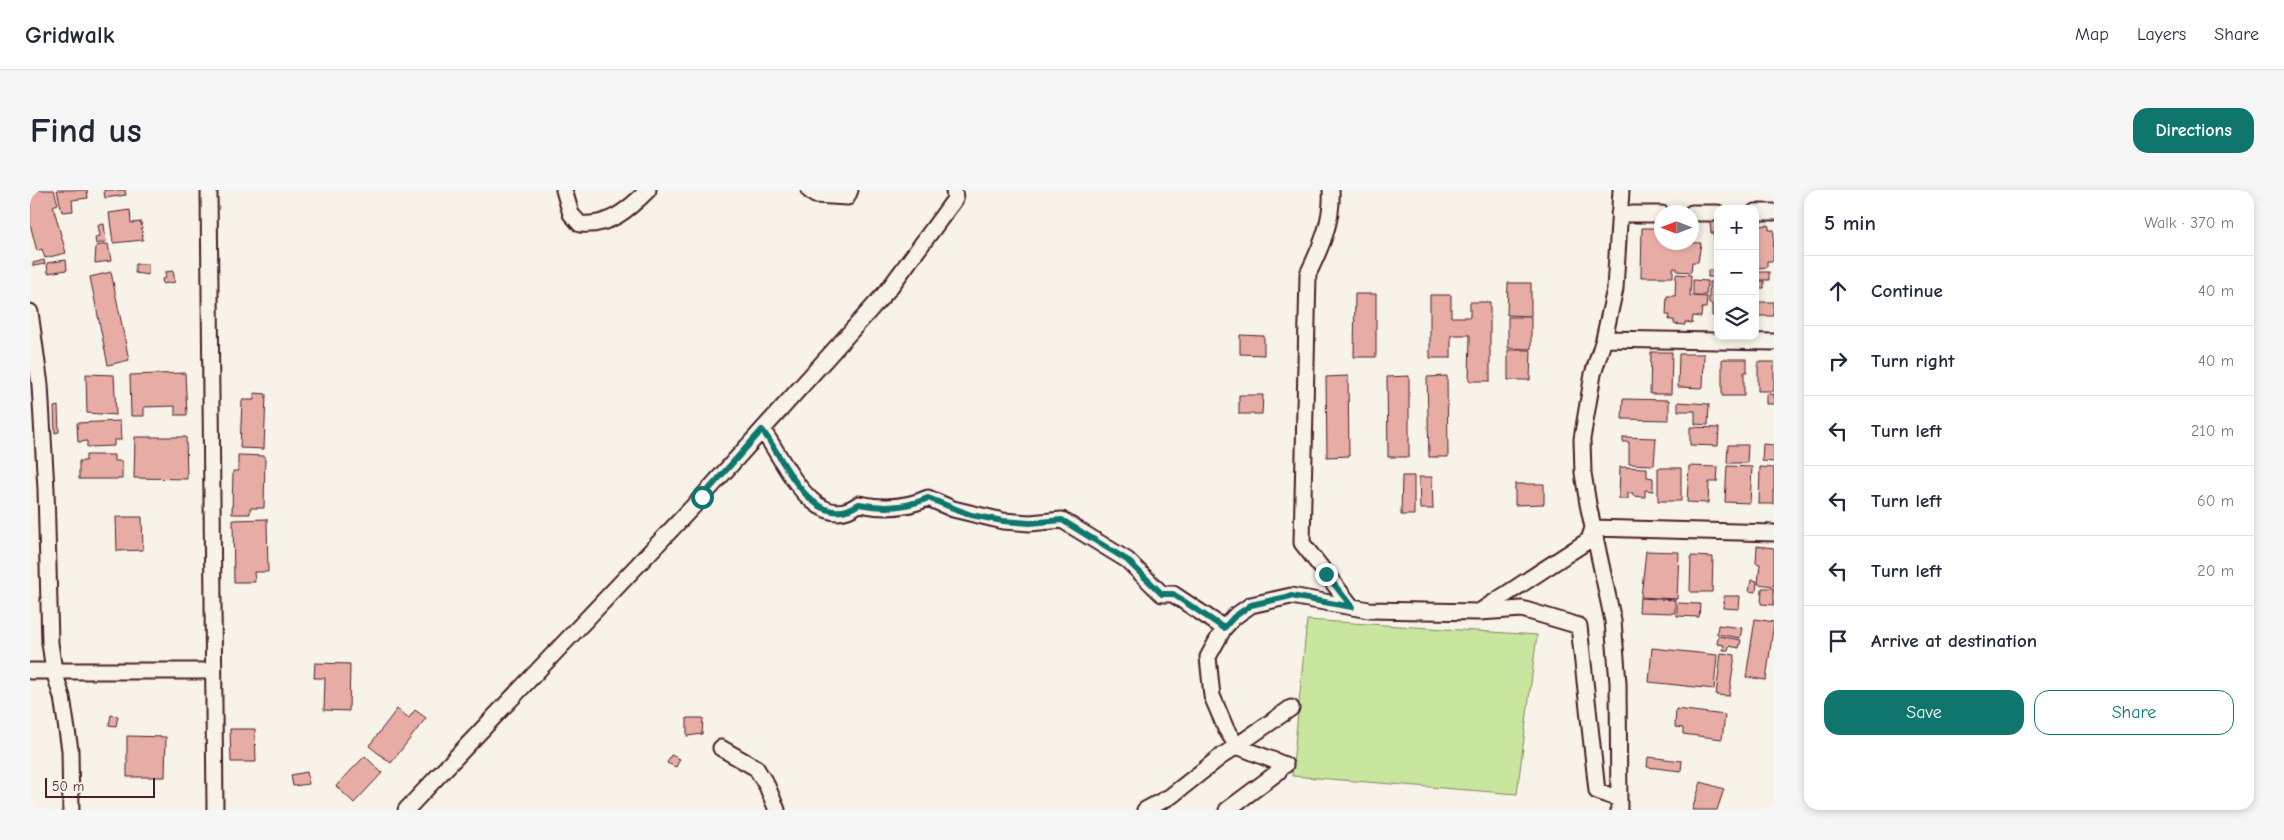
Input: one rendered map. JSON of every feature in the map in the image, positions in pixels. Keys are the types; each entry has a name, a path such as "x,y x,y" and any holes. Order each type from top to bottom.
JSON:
{"street":[{"path":"208,190 215,810"},
{"path":"564,190 571,214 580,224 592,225 620,215 648,190"},
{"path":"810,190 815,195 847,198 850,190"},
{"path":"406,810 695,504 888,290 955,199 954,190"},
{"path":"1331,190 1324,242 1308,274 1306,455 1302,543 1352,607"},
{"path":"1620,804 1618,684 1613,621 1583,473 1582,439 1593,374 1604,339 1615,289 1621,190"},
{"path":"1759,212 1774,212"},
{"path":"1699,213 1714,213"},
{"path":"1619,214 1654,214"},
{"path":"30,312 40,385 46,489 50,642 54,671 62,697 70,750 72,810"},
{"path":"1604,339 1774,342"},
{"path":"762,430 773,444 781,462 793,475 802,492 813,503 838,511 852,509 859,504 887,508 907,505 928,498 971,515 1003,521 1030,523 1062,520 1127,560 1162,594 1173,594 1224,628"},
{"path":"1479,612 1589,540 1593,528"},
{"path":"1593,528 1774,533"},
{"path":"1227,810 1278,772 1283,765 1238,746 1226,729 1212,696 1208,657 1224,628 1234,617 1251,605 1291,596 1369,610 1479,612 1522,609 1579,626 1597,791 1620,804"},
{"path":"30,671 213,671"},
{"path":"1145,810 1171,796 1291,708"},
{"path":"721,748 756,768 767,786 777,810"}],"green space":[{"path":"1307,620 1537,635 1517,794 1292,776"}],"building":[{"path":"30,190 54,190 58,204 53,206 66,253 45,258 42,249 37,251 30,224"},
{"path":"57,190 87,190 88,198 72,200 73,211 62,212"},
{"path":"104,190 125,190 126,195 105,198"},
{"path":"130,210 131,223 141,222 143,240 113,243 109,213"},
{"path":"1710,221 1714,221 1714,233 1711,233"},
{"path":"104,224 106,242 96,244 95,237 100,236 98,225"},
{"path":"1769,225 1769,230 1774,230 1773,261 1767,261 1767,267 1759,268 1759,250 1759,226"},
{"path":"1642,228 1654,228 1654,250 1699,250 1699,243 1701,243 1698,262 1692,262 1691,272 1677,271 1677,268 1673,268 1673,277 1641,277"},
{"path":"108,244 111,261 95,263 96,246"},
{"path":"44,260 45,264 33,266 33,263"},
{"path":"66,260 67,270 48,273 47,263"},
{"path":"135,264 148,264 148,275 135,273"},
{"path":"1708,270 1714,270 1714,277 1708,277"},
{"path":"173,271 175,282 163,284 162,279 166,278 165,272"},
{"path":"111,272 129,360 108,365 90,277"},
{"path":"1759,272 1769,272 1769,280 1759,280"},
{"path":"1676,274 1691,275 1690,296 1707,297 1706,308 1702,308 1701,317 1693,316 1692,323 1685,322 1685,325 1674,324 1674,320 1669,320 1670,315 1666,315 1667,296 1675,296"},
{"path":"1693,280 1707,281 1706,295 1693,295"},
{"path":"1759,281 1764,281 1764,288 1759,288"},
{"path":"1709,282 1714,282 1714,316 1712,316 1712,304 1709,304"},
{"path":"1508,283 1531,283 1531,316 1507,315"},
{"path":"1355,294 1376,294 1376,357 1354,357"},
{"path":"1430,295 1451,295 1451,317 1470,317 1470,302 1490,302 1490,381 1469,381 1470,335 1451,335 1451,358 1430,358"},
{"path":"1759,302 1774,302 1774,316 1759,316"},
{"path":"1508,317 1531,317 1531,349 1508,348"},
{"path":"1240,335 1264,336 1264,355 1240,354"},
{"path":"1508,350 1531,350 1530,380 1508,380"},
{"path":"1651,352 1672,352 1671,394 1650,394"},
{"path":"1679,354 1704,354 1703,388 1678,387"},
{"path":"1722,359 1747,359 1747,372 1744,372 1744,396 1722,396"},
{"path":"1758,362 1774,362 1774,391 1758,391"},
{"path":"185,373 187,415 175,415 175,406 144,407 144,416 131,416 130,375"},
{"path":"86,374 114,375 116,415 87,413"},
{"path":"1348,376 1349,456 1327,457 1326,377"},
{"path":"1409,376 1409,457 1388,457 1387,377"},
{"path":"1447,376 1448,457 1429,457 1427,377"},
{"path":"254,393 266,394 264,449 240,448 242,400 254,400"},
{"path":"1766,394 1774,394 1774,404 1766,404"},
{"path":"1239,395 1263,395 1262,414 1239,414"},
{"path":"1623,399 1669,400 1669,420 1622,419"},
{"path":"1678,402 1709,404 1708,425 1695,424 1695,411 1678,411"},
{"path":"58,406 59,432 55,433 54,407"},
{"path":"120,421 121,440 114,440 114,446 87,447 87,441 78,442 77,423"},
{"path":"1690,427 1719,428 1718,446 1690,445"},
{"path":"135,437 186,437 187,479 134,478"},
{"path":"1623,437 1656,438 1654,465 1629,464 1629,442 1623,442"},
{"path":"1763,444 1774,445 1774,462 1762,461"},
{"path":"1728,445 1748,445 1747,463 1727,463"},
{"path":"86,455 114,455 114,461 122,461 122,479 79,479 79,461 86,461"},
{"path":"238,455 265,456 264,508 250,508 250,514 232,514 233,471 238,471"},
{"path":"1689,466 1718,467 1717,482 1709,482 1708,503 1687,502"},
{"path":"1727,466 1752,467 1750,503 1725,502"},
{"path":"1620,467 1647,468 1647,477 1653,478 1653,491 1645,490 1645,497 1633,496 1633,493 1628,493 1628,499 1619,499"},
{"path":"1760,467 1774,468 1774,504 1759,504"},
{"path":"1658,468 1681,468 1681,501 1658,501"},
{"path":"1402,476 1414,476 1414,515 1401,515"},
{"path":"1419,477 1432,477 1433,509 1420,509"},
{"path":"1515,484 1544,484 1544,504 1515,505"},
{"path":"116,517 142,517 143,550 117,551"},
{"path":"267,519 268,572 254,572 255,582 234,582 233,520"},
{"path":"1757,546 1774,548 1774,586 1758,584 1760,564 1756,563"},
{"path":"1646,551 1679,552 1677,599 1641,597"},
{"path":"1691,556 1713,557 1712,592 1690,592"},
{"path":"1751,580 1757,581 1756,592 1749,591"},
{"path":"1762,588 1774,588 1774,605 1761,604"},
{"path":"1724,596 1740,596 1739,609 1723,608"},
{"path":"1640,598 1675,600 1675,613 1639,612"},
{"path":"1677,603 1700,604 1699,617 1677,616"},
{"path":"1755,619 1774,622 1766,680 1746,677"},
{"path":"1718,625 1742,628 1740,638 1717,634"},
{"path":"1718,636 1741,640 1739,648 1729,646 1728,650 1723,650 1724,645 1717,644"},
{"path":"1652,648 1717,655 1714,689 1649,682"},
{"path":"1721,653 1735,655 1729,696 1716,695"},
{"path":"315,663 350,664 349,711 324,710 325,678 314,678"},
{"path":"397,709 409,718 415,710 426,718 391,763 369,746"},
{"path":"1676,709 1725,715 1722,739 1683,734 1683,728 1675,727"},
{"path":"111,715 118,716 116,726 109,725"},
{"path":"687,718 703,718 702,734 687,736"},
{"path":"230,729 255,729 256,762 231,762"},
{"path":"127,736 166,737 165,777 127,777"},
{"path":"671,755 680,759 676,767 667,763"},
{"path":"365,756 382,773 354,803 336,786"},
{"path":"1648,757 1682,761 1681,771 1647,767"},
{"path":"307,772 309,784 293,786 291,775"},
{"path":"1701,782 1724,789 1717,810 1692,810"}],"route":[{"path":"702,497 762,430 773,444 781,462 793,475 802,492 813,503 829,510 852,509 859,504 887,508 907,505 928,498 971,515 1003,521 1030,523 1062,520 1071,524 1112,553 1127,560 1140,575 1162,594 1173,594 1224,628 1234,617 1251,605 1291,596 1352,607 1326,574"}]}
